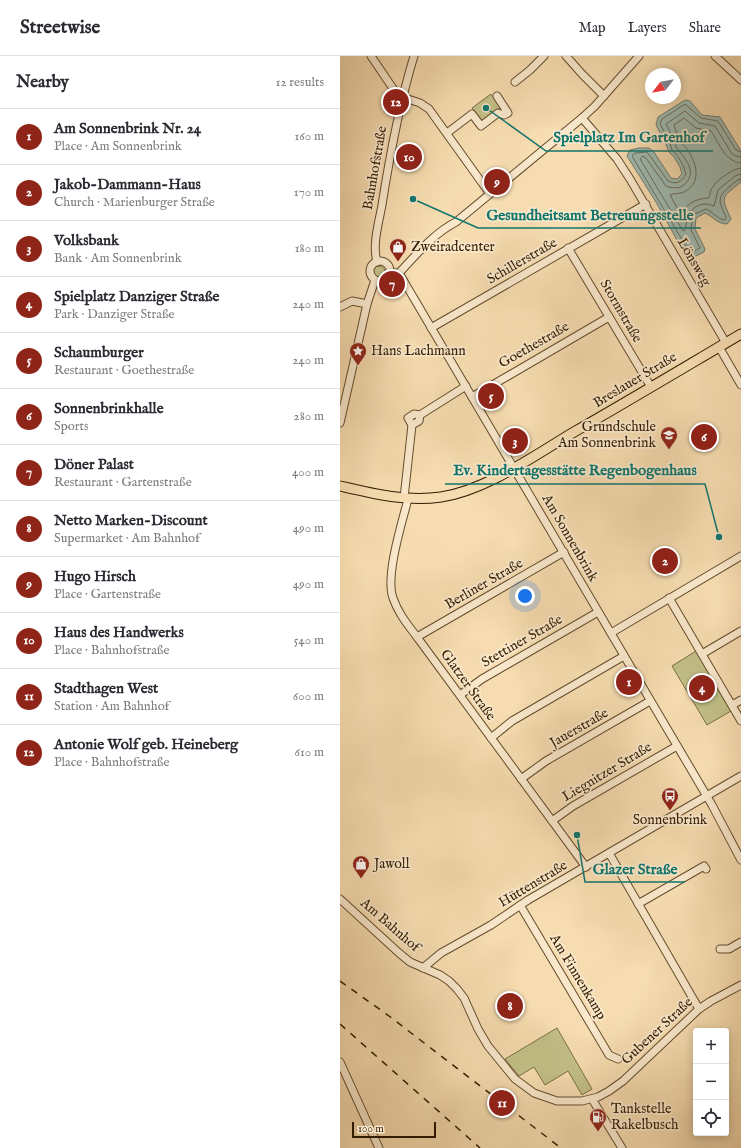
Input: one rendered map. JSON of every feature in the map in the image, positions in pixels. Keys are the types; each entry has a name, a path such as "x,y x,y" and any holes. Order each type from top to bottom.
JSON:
{"main road":[{"name":"Breslauer Straße","path":"340,486 380,495 406,498 441,497 460,493 514,468 741,334"}],"street":[{"path":"371,56 396,93 402,97 420,103 429,109 490,194"},
{"name":"Bahnhofstraße","path":"377,262 376,242 393,138 402,97 414,56"},
{"path":"515,82 544,56"},
{"path":"566,56 604,96"},
{"path":"389,273 400,273 433,239 456,222 582,118 604,96 639,56"},
{"path":"715,56 741,80"},
{"path":"446,133 472,114 481,126 498,113 504,115 508,112 497,96"},
{"name":"Lönsweg","path":"582,118 617,159 646,204 723,345 741,385"},
{"name":"Schillerstraße","path":"432,328 646,204"},
{"name":"Stormstraße","path":"568,248 651,387"},
{"path":"377,262 383,262 386,264 389,273 384,280 378,281 370,275 370,268 377,262"},
{"name":"Am Sonnenbrink","path":"400,273 707,796 741,860"},
{"path":"340,423 367,304 375,280"},
{"path":"340,307 349,302 367,304"},
{"name":"Goethestraße","path":"472,397 609,317"},
{"name":"Glatzer Straße","path":"466,386 420,415 419,421 412,425 406,498 392,569 392,596 397,607 417,638 586,867"},
{"name":"Berliner Straße","path":"417,638 564,552"},
{"path":"611,633 741,556"},
{"path":"670,598 741,721"},
{"name":"Stettiner Straße","path":"460,695 482,679 598,612"},
{"path":"702,654 741,631"},
{"path":"491,738 512,721 624,656"},
{"path":"732,706 741,700"},
{"name":"Jauerstraße","path":"521,779 546,762 650,701"},
{"name":"Liegnitzer Straße","path":"552,821 573,806 677,746"},
{"name":"Hüttenstraße","path":"424,968 441,953 491,925 520,905 741,776"},
{"path":"609,853 699,1009"},
{"path":"638,904 704,866 706,870"},
{"name":"Am Bahnhof","path":"340,899 410,962 445,978 457,989 468,1005 478,1029 488,1046 511,1074 524,1086 534,1093 553,1100 575,1102 592,1099"},
{"name":"Am Finnenkamp","path":"520,905 609,1055 618,1059"},
{"path":"720,949 728,949 741,942"},
{"name":"Gubener Straße","path":"592,1099 609,1091 623,1081 699,1009 741,985"},
{"path":"340,1062 379,1148"},
{"path":"592,1099 622,1148"}],"shaded area":[{"path":"491,94 501,107 481,121 472,108"},
{"path":"377,266 381,266 385,272 381,278 377,278 373,274 373,270"},
{"path":"696,651 731,711 707,725 672,666"},
{"path":"557,1028 592,1089 582,1095 568,1071 545,1085 534,1067 519,1076 505,1059"}],"water":[{"path":"685,100 690,101 702,115 720,117 741,151 741,182 727,194 724,201 731,219 727,224 724,224 718,222 705,213 696,218 695,229 705,249 704,252 688,260 656,202 627,156 630,150 649,148 654,152 671,178 677,179 682,174 680,167 669,152 656,125 658,117 681,104"}],"railway":[{"path":"340,981 389,1016 561,1148"},
{"path":"340,1024 480,1148"}],"place":[{"name":"Antonie Wolf geb. Heineberg","path":"396,102"},
{"name":"Spielplatz Im Gartenhof","path":"486,108"},
{"name":"Haus des Handwerks","path":"409,157"},
{"name":"Hugo Hirsch","path":"497,182"},
{"name":"Gesundheitsamt Betreuungsstelle","path":"413,199"},
{"name":"Zweiradcenter","path":"398,262"},
{"name":"Döner Palast","path":"392,284"},
{"name":"Hans Lachmann","path":"358,366"},
{"name":"Schaumburger","path":"491,396"},
{"name":"Sonnenbrinkhalle","path":"704,437"},
{"name":"Volksbank","path":"515,441"},
{"name":"Grundschule Am Sonnenbrink","path":"669,450"},
{"name":"Ev. Kindertagesstätte Regenbogenhaus","path":"719,537"},
{"name":"Jakob-Dammann-Haus","path":"665,561"},
{"name":"Am Sonnenbrink Nr. 24","path":"629,682"},
{"name":"Spielplatz Danziger Straße","path":"702,688"},
{"name":"Sonnenbrink","path":"670,811"},
{"name":"Glazer Straße","path":"577,835"},
{"name":"Jawoll","path":"361,879"},
{"name":"Netto Marken-Discount","path":"510,1006"},
{"name":"Stadthagen West","path":"502,1103"},
{"name":"Tankstelle Rakelbusch","path":"598,1132"}]}
